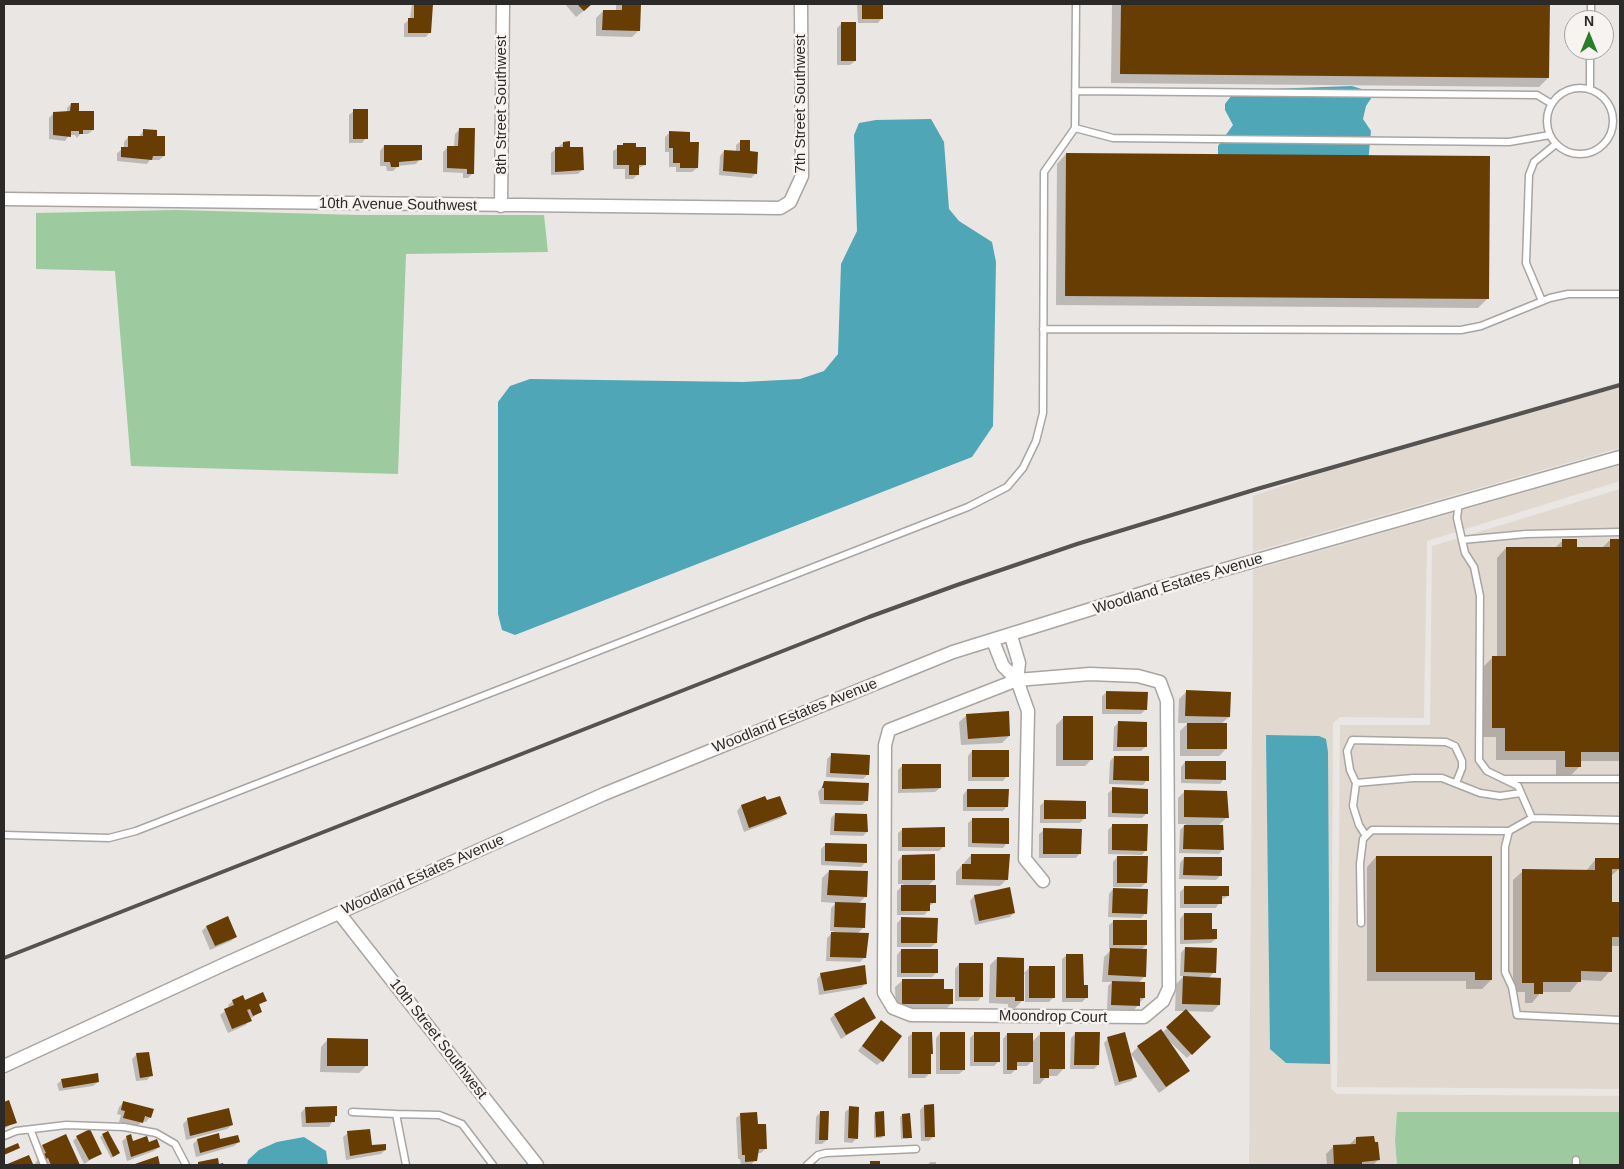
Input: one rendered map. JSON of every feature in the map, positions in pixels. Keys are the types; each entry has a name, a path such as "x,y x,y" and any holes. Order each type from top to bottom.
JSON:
{"street":[{"name":"8th Street Southwest","path":"501,206 503,4"},
{"name":"7th Street Southwest","path":"790,202 802,176 801,4"},
{"name":"10th Avenue Southwest","path":"4,199 780,208 790,202"},
{"name":"Woodland Estates Avenue","path":"4,1066 604,794 953,652 1011,636 1159,588 1620,457"},
{"path":"1011,636 1019,663 1017,680"},
{"path":"992,641 1003,666 1017,680 1028,711 1025,859 1043,880"},
{"name":"Moondrop Court","path":"1090,674 1138,676 1160,682 1167,701 1169,988 1163,1000 1144,1017 911,1015 893,1008 884,993 885,745 890,730 1017,680 1090,674"},
{"name":"10th Street Southwest","path":"339,913 537,1165"}],"lane":[{"path":"4,836 109,838 136,831 968,507 1007,487 1022,468 1036,441 1043,413 1044,172 1075,128 1076,4"},
{"path":"1590,60 1590,90"},
{"path":"1579,88 1600,94 1610,107 1613,123 1611,134 1601,146 1586,153 1570,152 1556,144 1550,135 1548,114 1552,104 1568,90 1579,88"},
{"path":"1075,91 1537,95 1552,104"},
{"path":"1075,128 1113,138 1509,142 1550,135"},
{"path":"1542,301 1526,264 1529,175 1534,162 1556,144"},
{"path":"1043,329 1461,330 1482,326 1542,301 1568,294 1620,294"},
{"path":"1459,502 1457,518 1465,552 1474,567 1480,596 1479,760 1487,771 1518,786 1532,818"},
{"path":"1462,540 1526,534 1620,532"},
{"path":"1366,836 1353,806 1356,783 1350,770 1347,751 1352,740 1451,744 1455,746 1462,761 1462,768 1456,783"},
{"path":"1356,783 1413,778 1442,778 1480,793 1500,796 1521,793"},
{"path":"1504,779 1620,779"},
{"path":"1361,923 1360,864 1363,839 1372,830 1509,832 1532,818 1620,820"},
{"path":"1509,832 1505,847 1505,972 1512,987 1517,1015 1620,1020"},
{"path":"352,1112 439,1115 462,1124 493,1165"},
{"path":"396,1114 406,1165"},
{"path":"4,1136 16,1131 31,1131 66,1125 124,1127 156,1133 176,1144 186,1165"},
{"path":"31,1131 44,1165"},
{"path":"807,1165 818,1156 826,1153 916,1149"}],"shaded area":[{"path":"1620,382 1620,448 1253,552 1253,496 1387,450"},
{"path":"1620,465 1620,481 1427,541 1424,718 1340,717 1333,723 1331,1089 1337,1094 1620,1096 1620,1112 1398,1112 1395,1141 1397,1165 1249,1165 1253,570"},
{"path":"1620,489 1620,1089 1337,1087 1340,725 1430,725 1432,546"}],"green space":[{"path":"176,210 360,215 544,215 548,252 406,254 398,474 131,466 115,271 36,269 36,213"},
{"path":"1397,1112 1620,1112 1620,1165 1397,1165 1395,1141"}],"water":[{"path":"1352,86 1368,91 1372,97 1366,106 1363,119 1371,131 1362,228 1218,169 1218,146 1233,125 1225,110 1225,104 1232,95 1240,90"},
{"path":"931,119 944,142 949,209 959,221 992,242 996,262 993,426 972,457 515,635 502,630 498,614 498,402 510,386 530,379 743,382 800,379 824,371 838,354 841,264 857,231 854,135 859,123 876,120"},
{"path":"1266,735 1319,736 1326,739 1328,752 1330,1064 1286,1063 1270,1049"},
{"path":"304,1137 326,1151 328,1165 247,1165 248,1160 259,1150 277,1142"}],"building":[{"path":"414,4 433,4 431,33 408,33 408,18 414,18"},
{"path":"577,4 592,4 584,11"},
{"path":"622,4 641,4 640,31 602,30 603,10 622,10"},
{"path":"862,4 883,4 883,19 862,19"},
{"path":"1121,4 1550,4 1549,78 1120,74"},
{"path":"841,22 856,22 856,61 841,61"},
{"path":"71,103 79,103 79,111 94,111 94,130 83,130 83,134 79,134 79,131 71,131 71,137 53,135 53,112 70,111"},
{"path":"353,109 368,109 368,139 353,139"},
{"path":"459,128 475,128 474,174 467,174 467,169 447,168 447,146 458,146"},
{"path":"143,129 157,130 157,136 165,136 165,156 153,156 152,160 121,157 121,147 128,147 128,136 143,136"},
{"path":"669,131 690,132 690,142 699,142 698,168 680,168 680,163 673,163 673,148 669,148"},
{"path":"740,140 750,140 750,151 758,152 757,174 723,171 724,150 740,151"},
{"path":"570,141 570,147 583,147 584,170 555,172 555,147 563,147 563,142"},
{"path":"623,143 636,143 636,147 646,147 646,165 639,165 639,175 629,175 629,165 617,165 617,145 623,145"},
{"path":"384,145 422,145 422,160 399,162 399,167 391,167 390,162 384,162"},
{"path":"1066,153 1490,156 1489,299 1065,296"},
{"path":"1562,539 1577,539 1577,547 1610,547 1610,539 1620,539 1620,752 1581,752 1581,767 1565,767 1565,751 1505,751 1505,728 1492,728 1492,656 1506,656 1506,547 1562,547"},
{"path":"1186,690 1231,692 1230,717 1185,716"},
{"path":"1106,691 1148,692 1147,710 1106,709"},
{"path":"1009,711 1010,736 968,739 966,714"},
{"path":"1063,716 1093,716 1093,760 1063,760"},
{"path":"1118,721 1147,722 1147,747 1117,747"},
{"path":"1187,723 1227,723 1227,749 1187,749"},
{"path":"972,750 1009,750 1009,777 972,777"},
{"path":"831,753 870,755 869,775 830,773"},
{"path":"1114,756 1149,756 1149,781 1113,780"},
{"path":"1185,761 1226,761 1226,780 1185,779"},
{"path":"902,764 941,764 941,788 902,789"},
{"path":"824,781 869,783 868,801 824,800 824,788 822,788"},
{"path":"1112,787 1148,789 1148,814 1112,813"},
{"path":"967,789 1009,789 1008,807 967,807"},
{"path":"1184,790 1227,791 1229,818 1184,817"},
{"path":"765,796 767,800 780,796 787,814 749,828 741,805"},
{"path":"1044,800 1086,801 1086,819 1044,819"},
{"path":"835,813 867,814 868,832 834,831"},
{"path":"972,818 1009,818 1009,844 972,843"},
{"path":"1112,824 1148,824 1147,851 1112,850"},
{"path":"1184,825 1223,825 1224,850 1183,849"},
{"path":"945,827 945,847 902,847 902,828"},
{"path":"1043,828 1082,829 1081,854 1043,854"},
{"path":"825,843 867,844 867,863 825,861"},
{"path":"935,854 935,880 902,880 902,855"},
{"path":"971,854 1010,854 1008,880 962,879 962,864 971,864"},
{"path":"1117,856 1148,856 1147,883 1117,883"},
{"path":"1376,856 1492,856 1492,980 1475,980 1475,972 1376,972"},
{"path":"1184,857 1222,857 1222,876 1183,875"},
{"path":"1595,858 1620,858 1620,869 1612,869 1612,902 1620,902 1620,937 1612,937 1612,972 1581,971 1581,982 1543,982 1543,994 1534,994 1534,983 1522,983 1522,869 1595,870"},
{"path":"829,870 868,871 867,897 827,895"},
{"path":"901,885 936,885 936,903 930,903 930,911 901,911"},
{"path":"1184,886 1229,886 1229,896 1222,896 1222,904 1184,904"},
{"path":"1010,887 1015,913 979,921 974,895"},
{"path":"1113,888 1148,889 1147,914 1112,913"},
{"path":"835,902 866,903 865,928 834,927"},
{"path":"1184,913 1212,913 1212,929 1217,929 1217,939 1184,940"},
{"path":"228,916 237,937 215,946 206,926"},
{"path":"901,917 938,918 937,943 901,943"},
{"path":"1113,920 1147,920 1147,945 1113,945"},
{"path":"831,932 869,933 866,958 830,957"},
{"path":"1185,947 1217,948 1216,973 1184,972"},
{"path":"1110,948 1147,949 1146,977 1108,975"},
{"path":"901,949 938,949 938,973 901,973"},
{"path":"1066,954 1083,954 1084,985 1088,985 1088,998 1066,998"},
{"path":"997,957 1024,958 1024,1001 1015,1001 1015,997 996,997"},
{"path":"959,963 983,963 983,997 959,997"},
{"path":"865,965 867,984 824,991 820,973"},
{"path":"1029,966 1055,966 1055,998 1029,998"},
{"path":"1183,976 1221,978 1220,1005 1182,1004"},
{"path":"902,979 944,979 944,989 953,989 953,1004 902,1004"},
{"path":"1112,981 1145,982 1145,998 1140,998 1140,1006 1111,1005"},
{"path":"263,992 267,1001 259,1004 262,1012 253,1016 250,1009 247,1010 252,1021 232,1029 224,1009 234,1005 232,1000 243,995 245,1000"},
{"path":"864,997 876,1018 846,1035 834,1014"},
{"path":"1186,1009 1211,1037 1192,1055 1166,1027"},
{"path":"881,1020 902,1036 883,1062 862,1046"},
{"path":"1161,1029 1190,1071 1166,1087 1137,1046"},
{"path":"912,1032 932,1032 933,1054 931,1054 931,1074 912,1074"},
{"path":"940,1032 965,1032 965,1070 940,1070"},
{"path":"974,1032 1000,1032 1000,1062 974,1062"},
{"path":"1040,1032 1065,1032 1065,1069 1049,1069 1049,1078 1040,1078"},
{"path":"1075,1032 1100,1032 1099,1065 1074,1065"},
{"path":"1125,1032 1137,1077 1119,1082 1107,1037"},
{"path":"1007,1033 1033,1033 1033,1062 1017,1062 1017,1070 1007,1070"},
{"path":"327,1038 368,1039 368,1066 327,1066"},
{"path":"149,1052 153,1076 140,1078 136,1053"},
{"path":"98,1073 99,1082 63,1088 61,1079"},
{"path":"9,1100 17,1123 4,1127 4,1102"},
{"path":"123,1101 154,1109 151,1118 145,1116 143,1123 123,1118 125,1111 121,1110"},
{"path":"934,1104 935,1137 925,1137 924,1105"},
{"path":"337,1106 335,1122 306,1123 305,1107"},
{"path":"849,1106 859,1107 858,1139 848,1138"},
{"path":"229,1108 233,1125 190,1136 187,1118"},
{"path":"820,1111 829,1111 828,1140 819,1140"},
{"path":"884,1111 885,1136 876,1137 875,1112"},
{"path":"757,1112 758,1124 766,1124 767,1149 759,1149 757,1161 745,1162 745,1155 742,1155 740,1113"},
{"path":"910,1113 912,1138 903,1138 902,1114"},
{"path":"90,1129 102,1154 89,1160 76,1136"},
{"path":"370,1129 372,1145 386,1144 386,1150 350,1156 347,1131"},
{"path":"108,1131 120,1153 113,1157 102,1134"},
{"path":"219,1133 220,1139 238,1135 240,1142 200,1153 197,1139"},
{"path":"66,1134 80,1165 51,1165 48,1158 43,1160 41,1155 46,1153 42,1145"},
{"path":"131,1134 133,1141 147,1136 149,1142 157,1139 160,1147 131,1157 126,1136"},
{"path":"1374,1136 1375,1142 1378,1142 1380,1160 1362,1162 1362,1165 1334,1165 1333,1145 1356,1144 1356,1137"},
{"path":"18,1143 20,1148 4,1155 4,1149"},
{"path":"29,1155 33,1164 5,1165"},
{"path":"158,1156 160,1165 132,1165"},
{"path":"218,1158 219,1164 223,1163 224,1165 198,1165 198,1162"},
{"path":"870,1161 880,1161 880,1165 870,1165"}],"railway":[{"path":"4,958 869,617 957,585 1077,544 1257,489 1620,385"}]}
